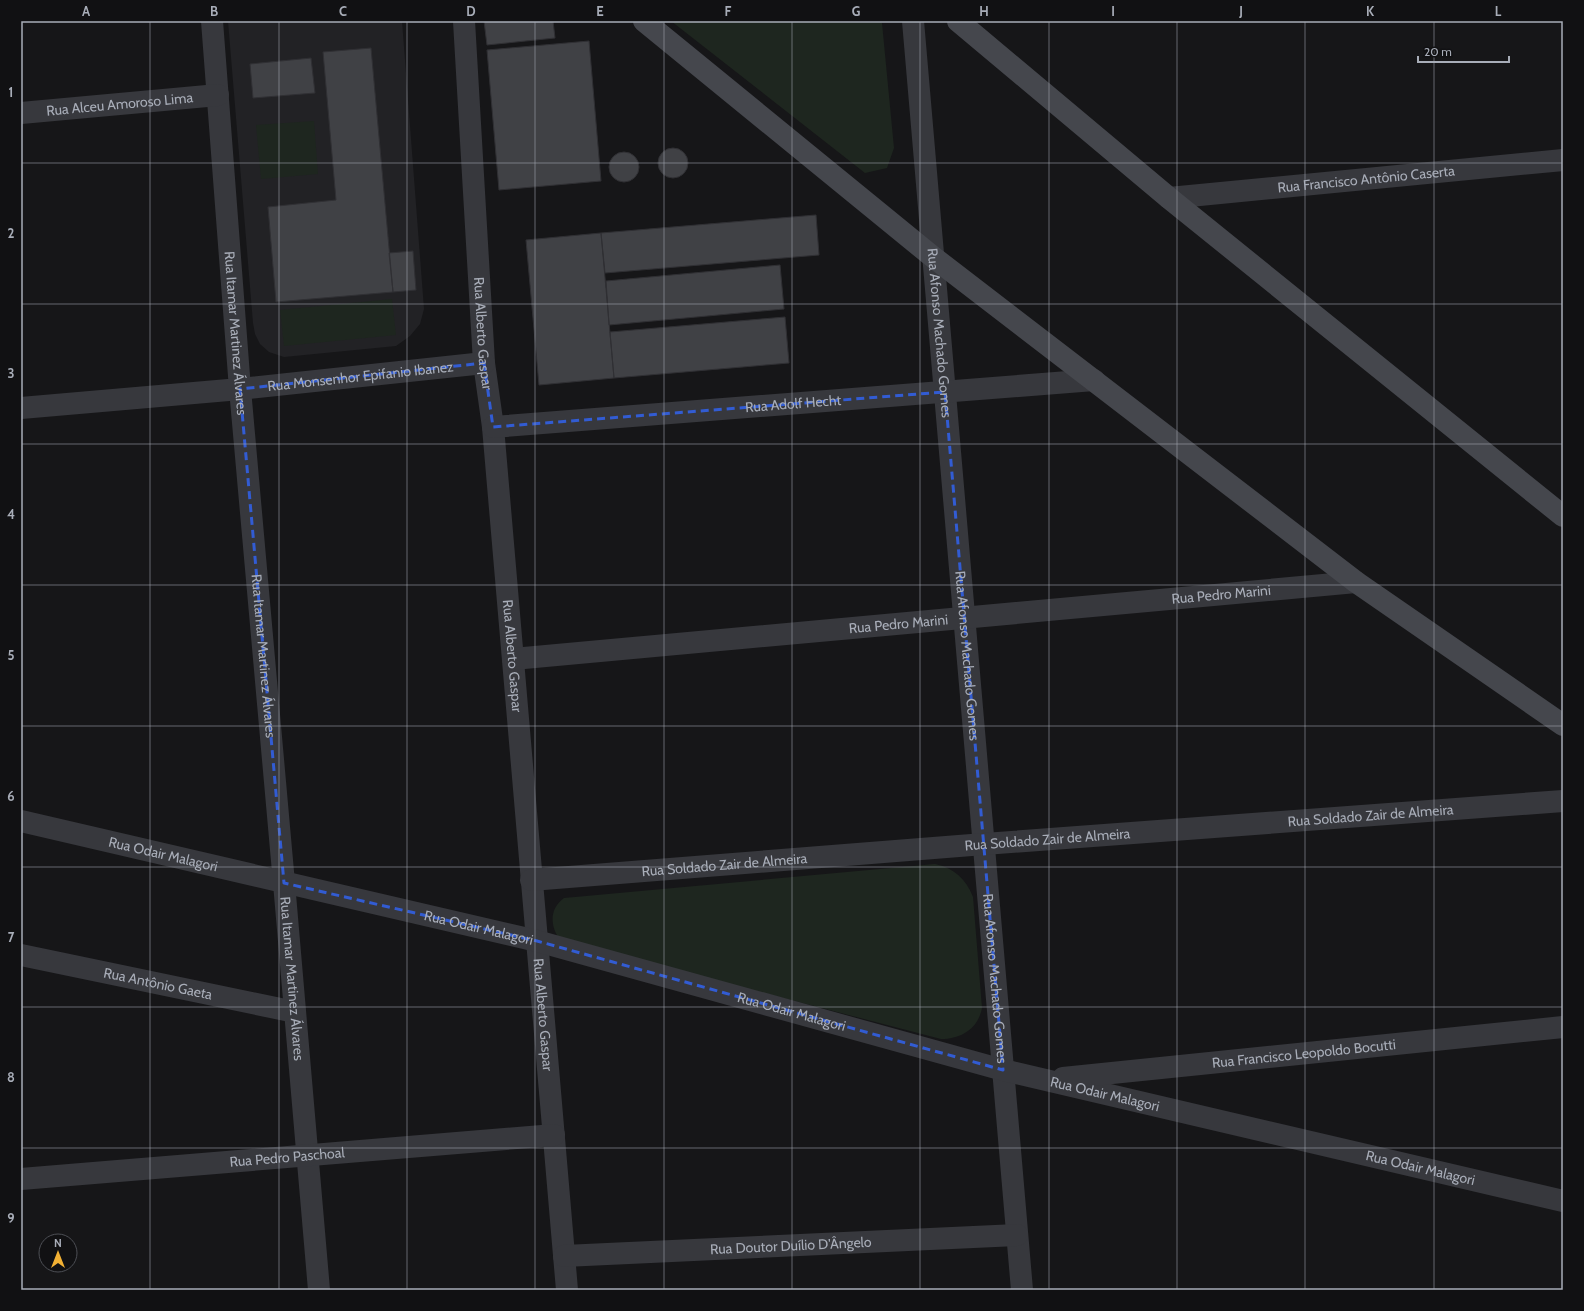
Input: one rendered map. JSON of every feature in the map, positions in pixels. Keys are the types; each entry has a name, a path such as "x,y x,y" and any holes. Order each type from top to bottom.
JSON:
{"street":[{"name":"Rua Itamar Martinez Álvares","path":"212,21 240,389 284,883 318,1290"},
{"name":"Rua Alberto Gaspar","path":"464,21 484,363 493,427 566,1290"},
{"path":"644,21 933,257 1356,582 1563,725"},
{"name":"Rua Afonso Machado Gomes","path":"913,21 1022,1290"},
{"path":"958,21 1168,198 1563,516"},
{"name":"Rua Alceu Amoroso Lima","path":"21,113 218,95"},
{"name":"Rua Francisco Antônio Caserta","path":"1168,198 1563,160"},
{"name":"Rua Monsenhor Epifanio Ibanez","path":"21,408 240,389 484,363"},
{"name":"Rua Adolf Hecht","path":"493,427 1094,380"},
{"name":"Rua Pedro Marini","path":"513,659 1356,582"},
{"name":"Rua Soldado Zair de Almeira","path":"532,880 984,844 1563,801"},
{"name":"Rua Odair Malagori","path":"21,822 537,941 1003,1070 1563,1201"},
{"name":"Rua Antônio Gaeta","path":"21,955 295,1012"},
{"name":"Rua Francisco Leopoldo Bocutti","path":"1045,1080 1563,1027"},
{"name":"Rua Pedro Paschoal","path":"21,1179 554,1135"},
{"name":"Rua Doutor Duílio D'Ângelo","path":"564,1256 1017,1235"}],"highlighted area":[{"path":"484,363 493,427 945,392 1003,1070 537,941 284,883 240,389"}],"shaded area":[{"path":"228,21 402,21 424,309 420,324 410,336 396,346 284,357 269,352 260,344 255,334 253,323"},
{"path":"671,21 879,21 882,23 894,148 887,168 865,173"},
{"path":"314,121 318,174 261,179 256,125"},
{"path":"392,299 396,335 284,346 280,310"},
{"path":"935,864 954,871 967,885 973,897 982,1008 977,1022 973,1027 962,1035 948,1039 941,1039 560,940 554,929 553,923 556,907 564,898"}],"building":[{"path":"484,21 553,21 555,38 487,45"},
{"path":"589,41 601,181 499,190 487,50"},
{"path":"371,48 393,292 276,302 268,207 336,200 323,52"},
{"path":"311,58 315,93 253,98 250,64"},
{"path":"673,148 684,152 688,163 684,174 673,178 662,174 658,163 662,152"},
{"path":"624,152 635,156 639,167 635,178 624,182 613,178 609,167 613,156"},
{"path":"816,215 819,255 605,273 601,233"},
{"path":"601,233 614,378 539,385 526,240"},
{"path":"413,251 416,290 393,292 389,253"},
{"path":"780,265 784,309 609,325 606,281"},
{"path":"785,317 789,363 614,378 610,332"}]}
